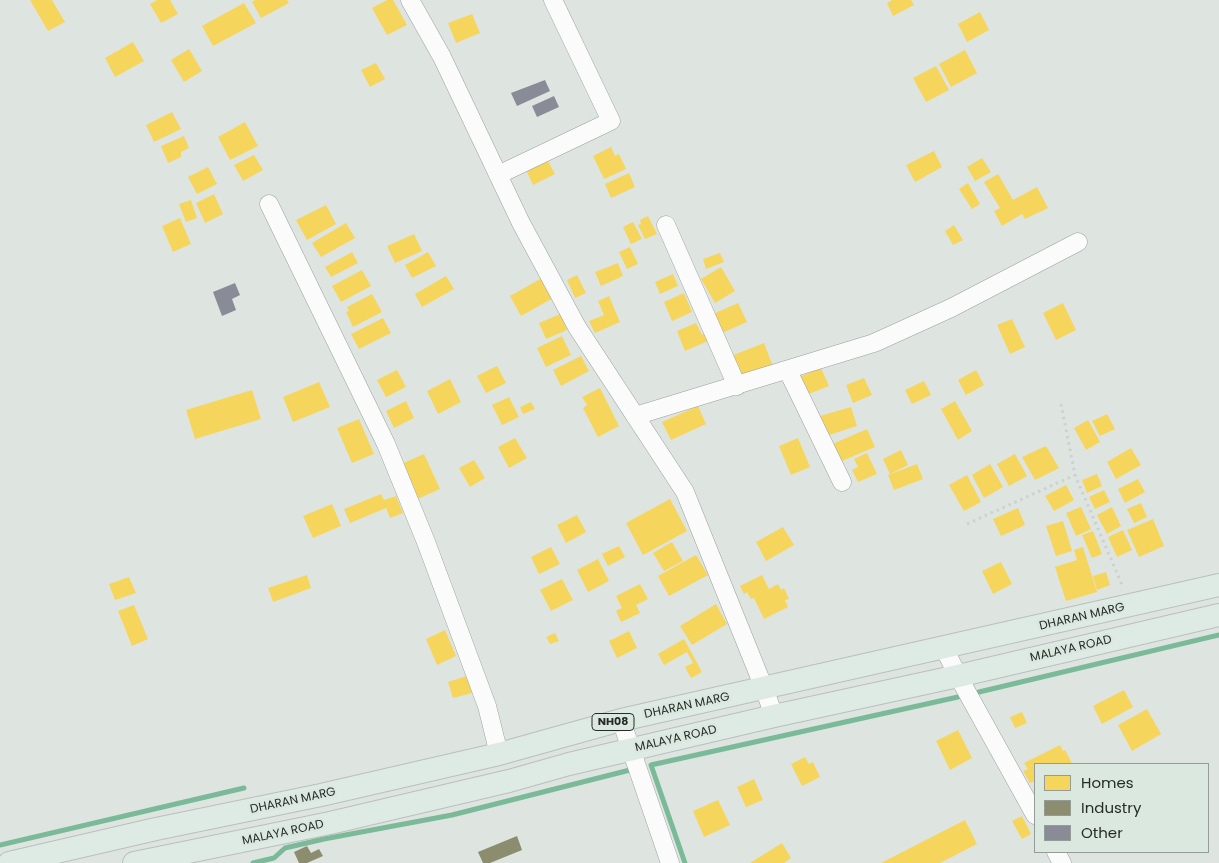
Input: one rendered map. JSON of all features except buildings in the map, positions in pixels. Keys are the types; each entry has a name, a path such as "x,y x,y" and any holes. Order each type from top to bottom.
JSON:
{"main road":[{"name":"DHARAN MARG","path":"9,863 156,828 269,807 499,754 621,720 1219,585"},
{"name":"MALAYA ROAD","path":"134,863 330,823 774,716 958,676 1219,615"}],"street":[{"path":"410,0 442,57 521,223 577,327 684,492 774,716"},
{"path":"498,175 611,122 553,0"},
{"path":"269,204 386,444 426,542 487,706 499,754"},
{"path":"666,225 736,386"},
{"path":"635,416 788,371 874,343 951,308 1078,242"},
{"path":"788,371 842,482"},
{"path":"944,648 1034,813"},
{"path":"621,720 670,863"}],"path":[{"path":"1061,404 1075,475 1130,606"},
{"path":"967,524 1075,475"}],"waterway":[{"path":"979,692 1219,635"},
{"path":"685,863 651,765 958,697"},
{"path":"253,863 274,858 285,848 452,815 630,770"},
{"path":"0,845 244,788"}]}
